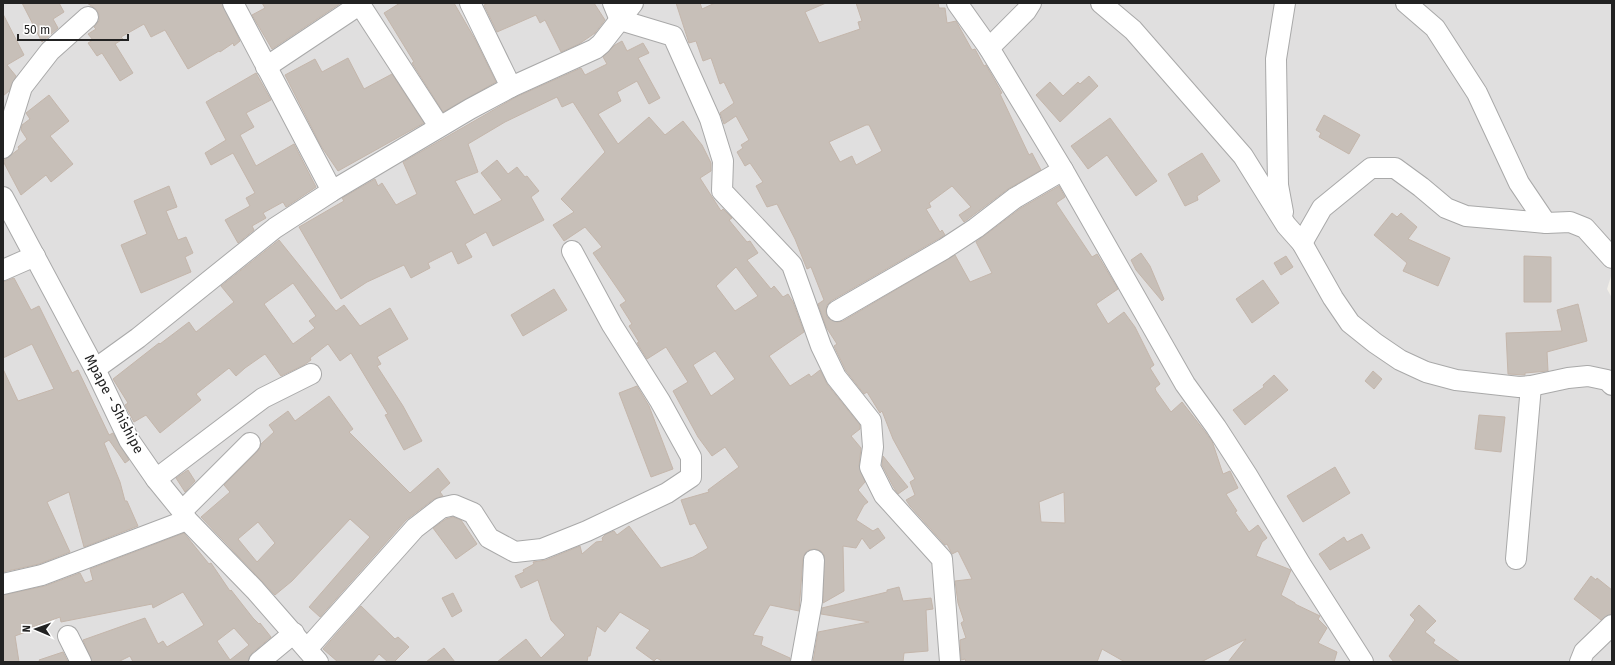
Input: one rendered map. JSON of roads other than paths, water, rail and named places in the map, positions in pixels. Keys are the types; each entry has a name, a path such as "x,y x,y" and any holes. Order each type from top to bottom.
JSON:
{"street":[{"path":"233,3 332,191"},
{"path":"470,3 512,87"},
{"path":"96,369 138,338 275,228 332,191 439,126 512,87 595,49 602,44 617,12 633,3"},
{"path":"957,3 989,48 1063,170 1185,384 1240,463 1305,571 1363,662"},
{"path":"989,48 1026,11 1031,3"},
{"path":"1101,3 1133,30 1244,156 1286,225 1302,243 1333,298 1350,322 1375,343 1400,360 1426,372 1456,380 1519,387 1588,376 1607,380 1612,385"},
{"path":"1285,3 1276,59 1278,185 1286,225"},
{"path":"1406,3 1434,28 1477,93 1519,184 1546,223"},
{"path":"266,66 359,4 439,126"},
{"path":"617,12 673,36 710,119 723,161 722,191 792,265 821,346 836,377 871,421 873,447 870,467 884,495 942,559 950,662"},
{"path":"3,148 22,87 50,51 88,17"},
{"path":"1302,243 1322,208 1371,168 1395,168 1446,208 1466,216 1546,223 1570,222 1585,228 1602,244 1612,258"},
{"path":"837,311 944,249 976,228 1015,198 1063,170"},
{"name":"Mpape - Shishipe","path":"3,197 96,369 129,440 156,479 185,516 255,590 313,655"},
{"path":"313,655 415,528 441,508 454,505 473,513 489,538 515,552 542,549 587,531 667,493 691,477 692,457 660,401 612,325 572,252"},
{"path":"3,270 35,256"},
{"path":"156,479 263,398 311,374"},
{"path":"1516,559 1531,386"},
{"path":"3,584 42,575 185,516 250,443"},
{"path":"801,662 812,601 814,560"},
{"path":"1580,662 1584,652 1612,625"},
{"path":"259,662 294,634"},
{"path":"68,636 80,662"}]}
